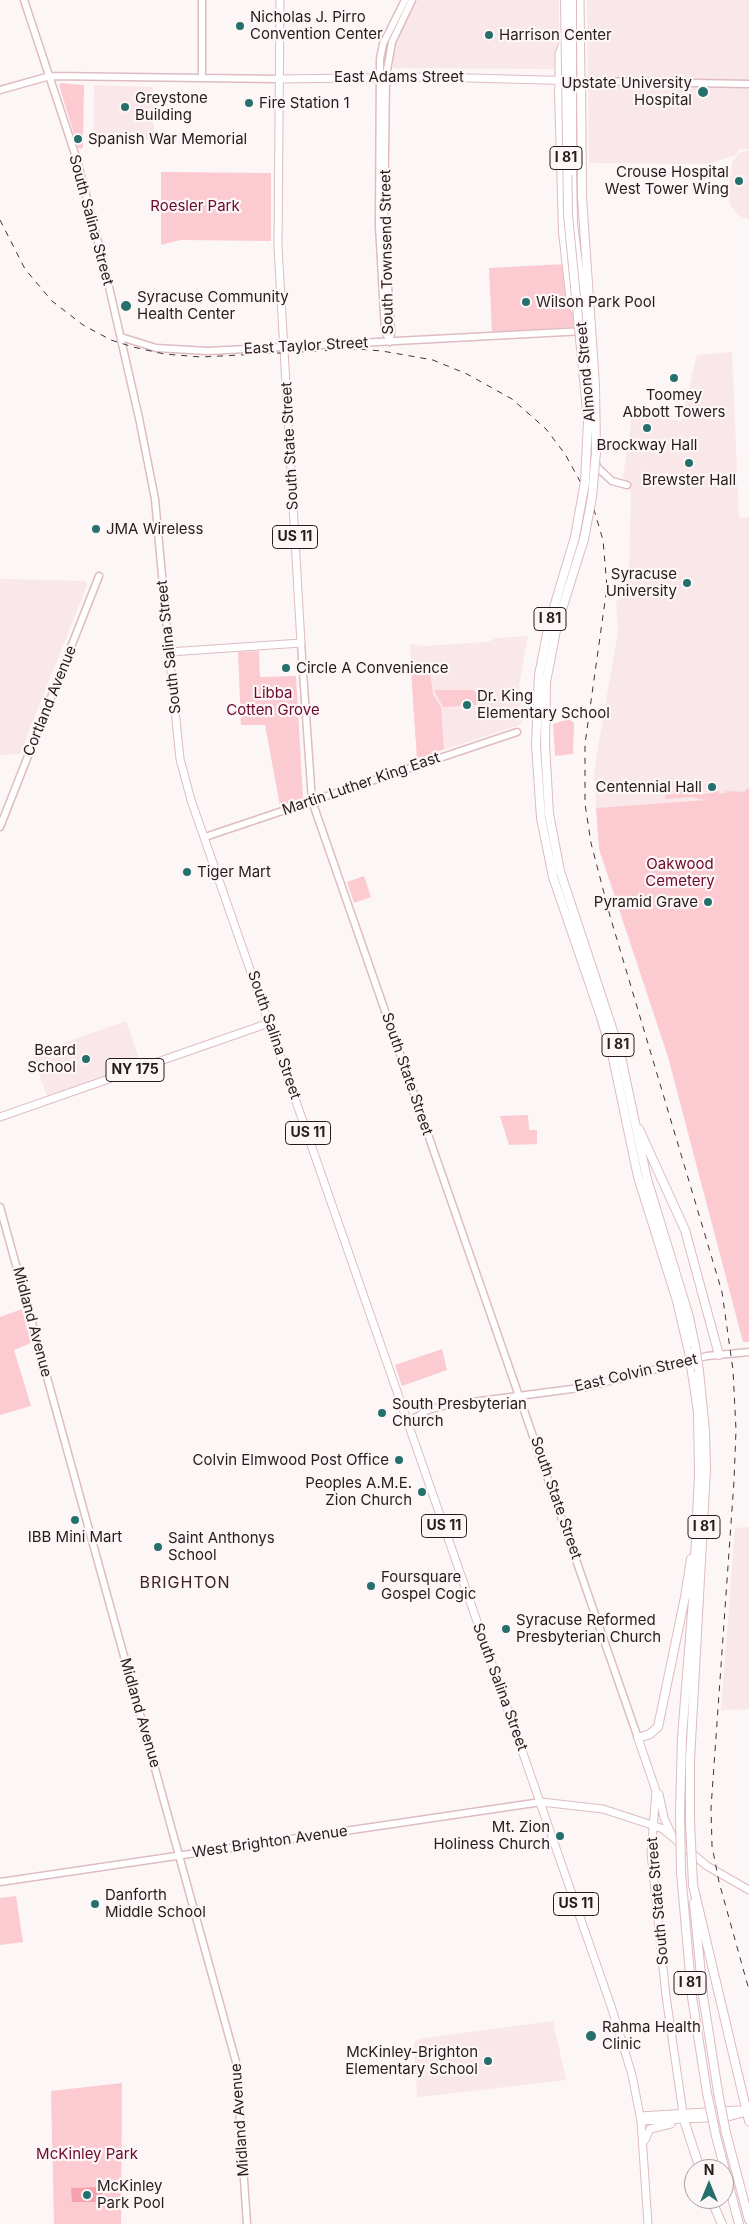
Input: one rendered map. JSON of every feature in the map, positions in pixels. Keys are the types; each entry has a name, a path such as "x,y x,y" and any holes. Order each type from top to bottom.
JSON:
{"highway":[{"name":"I 81","path":"568,0 568,216 572,277 578,316 588,422 585,482 575,537 542,653 541,818 553,877 606,1033 638,1177 699,1371 705,1422 706,1469 690,1760 693,1885 702,1996 718,2092 726,2133 749,2220"},
{"name":"I 81","path":"541,704 557,625 584,539 592,497 596,452 595,386 573,224 568,0"},
{"path":"582,81 580,167 595,386"},
{"path":"559,91 560,168 566,263 571,302 578,316"},
{"name":"I 81","path":"540,744 549,814 560,871 620,1052 647,1179 689,1317 700,1451 693,1600 682,1736 680,1812 682,1872 692,1997 707,2093 738,2224"},
{"path":"634,1119 650,1150 685,1230 719,1355"},
{"path":"638,1738 654,1732 660,1719 685,1597 697,1517"},
{"path":"693,1885 749,2120"},
{"path":"683,2117 697,2159"},
{"path":"715,2209 722,2224"}],"main road":[{"name":"South State Street","path":"280,0 278,247 301,644"},
{"name":"Almond Street","path":"568,0 568,80"},
{"path":"580,0 582,81"},
{"path":"559,91 560,46 568,30"},
{"name":"East Adams Street","path":"279,79 383,76 582,81"},
{"path":"169,652 301,644"},
{"name":"South Salina Street","path":"169,652 180,760 204,837 612,2009 630,2069 640,2118 644,2146 648,2224"},
{"name":"NY 175","path":"0,1117 269,1023"},
{"name":"South State Street","path":"638,1738 655,1784 657,1800 651,1843 666,1996 683,2117"},
{"path":"655,1784 662,1800 664,1818 672,1836"},
{"path":"541,1802 603,1809 664,1829 707,1866 749,1890"},
{"path":"651,1843 664,1829"},
{"path":"640,2118 728,2117 746,2112"},
{"path":"644,2146 647,2132 650,2129 683,2117"}],"street":[{"name":"South Salina Street","path":"24,0 77,160 120,337 154,491 169,652"},
{"path":"202,0 202,78"},
{"name":"South Townsend Street","path":"390,342 391,331 384,226 383,44 405,0"},
{"name":"South Townsend Street","path":"383,76 392,42 412,0"},
{"name":"East Adams Street","path":"0,90 50,76 279,79"},
{"name":"Almond Street","path":"568,80 570,202 576,278 591,388 593,457 609,479 616,484 627,486"},
{"name":"East Adams Street","path":"582,81 749,84"},
{"path":"559,91 569,111"},
{"name":"East Taylor Street","path":"120,337 156,348 175,351 284,348 584,331"},
{"name":"Cortland Avenue","path":"0,827 99,576"},
{"name":"South State Street","path":"301,644 312,801 638,1738"},
{"name":"Martin Luther King East","path":"204,837 517,732"},
{"name":"Midland Avenue","path":"0,1207 236,2062 247,2224"},
{"name":"East Colvin Street","path":"408,1422 428,1410 440,1406 587,1387 648,1370 719,1355 749,1352"},
{"name":"West Brighton Avenue","path":"0,1882 541,1802"}],"shaded area":[{"path":"416,0 559,0 559,35 554,69 393,68 394,46 398,34"},
{"path":"587,0 749,0 749,149 740,149 736,155 708,164 589,163"},
{"name":"Greystone Building","path":"94,85 153,87 154,140 93,140"},
{"path":"749,150 749,220 738,215 730,205 729,199 732,162 741,152"},
{"name":"Syracuse University","path":"732,352 739,518 749,517 749,797 596,808 594,772 618,631 616,603 625,587 629,566 631,493 623,478 631,423 630,414 681,421 697,355"},
{"path":"0,579 86,581 87,585 20,754 0,755"},
{"name":"Dr. King Elementary School","path":"528,636 519,685 522,724 417,759 410,644 424,646 487,642 497,638"},
{"name":"Beard School","path":"126,1021 141,1064 47,1096 32,1054"},
{"path":"749,1527 749,1709 721,1710 735,1528"},
{"name":"McKinley-Brighton Elementary School","path":"553,2021 566,2080 419,2097 417,2095 414,2043 418,2039"},
{"name":"McKinley Park Pool","path":"102,2187 102,2202 72,2202 71,2188"}],"green space":[{"path":"61,83 84,85 83,147 81,149 78,148 59,85"},
{"name":"Roesler Park","path":"161,172 271,173 271,241 181,240 161,245"},
{"path":"565,264 574,327 492,332 489,268"},
{"name":"Libba Cotten Grove","path":"259,651 260,677 296,676 303,798 280,806 265,725 241,725 238,652"},
{"path":"429,667 433,694 441,707 444,749 417,759 411,671 413,669"},
{"path":"434,690 473,690 477,694 476,705 443,707"},
{"path":"569,719 574,723 573,754 555,756 553,724"},
{"name":"Oakwood Cemetery","path":"674,786 680,788 683,794 700,792 700,795 719,791 719,794 726,793 726,791 745,792 749,788 749,1342 743,1342 668,1057 599,849 596,808 706,800 691,797 666,799 665,795 674,794"},
{"path":"364,876 371,897 354,903 347,882"},
{"path":"528,1115 529,1130 537,1130 537,1144 509,1145 500,1116"},
{"path":"22,1309 31,1343 14,1350 31,1406 0,1415 0,1317"},
{"path":"442,1349 447,1370 402,1386 395,1365"},
{"path":"16,1896 23,1942 0,1945 0,1898"},
{"name":"McKinley Park","path":"122,2083 121,2224 54,2224 51,2091"}],"railway":[{"path":"0,220 25,269 52,301 83,325 111,340 164,354 201,357 357,349 382,351 433,360 467,374 512,399 546,429 565,454 592,503 603,540 607,587 585,744 585,804 591,843 610,916 722,1292 733,1370 736,1430 734,1481 711,1808 712,1846 719,1882 749,1990"}],"place":[{"name":"Nicholas J. Pirro Convention Center","path":"240,26"},
{"name":"Harrison Center","path":"489,35"},
{"name":"Upstate University Hospital","path":"703,92"},
{"name":"Fire Station 1","path":"249,103"},
{"name":"Greystone Building","path":"125,107"},
{"name":"Spanish War Memorial","path":"78,139"},
{"name":"Crouse Hospital West Tower Wing","path":"739,181"},
{"name":"Wilson Park Pool","path":"526,302"},
{"name":"Syracuse Community Health Center","path":"126,306"},
{"name":"Toomey Abbott Towers","path":"674,378"},
{"name":"Brockway Hall","path":"647,428"},
{"name":"Brewster Hall","path":"689,463"},
{"name":"JMA Wireless","path":"96,529"},
{"name":"Syracuse University","path":"687,583"},
{"name":"Circle A Convenience","path":"286,668"},
{"name":"Dr. King Elementary School","path":"467,705"},
{"name":"Centennial Hall","path":"712,787"},
{"name":"Tiger Mart","path":"187,872"},
{"name":"Pyramid Grave","path":"708,902"},
{"name":"Beard School","path":"86,1059"},
{"name":"South Presbyterian Church","path":"382,1413"},
{"name":"Colvin Elmwood Post Office","path":"399,1460"},
{"name":"Peoples A.M.E. Zion Church","path":"422,1492"},
{"name":"IBB Mini Mart","path":"75,1520"},
{"name":"Saint Anthonys School","path":"158,1547"},
{"name":"Foursquare Gospel Cogic","path":"371,1586"},
{"name":"Syracuse Reformed Presbyterian Church","path":"506,1629"},
{"name":"Mt. Zion Holiness Church","path":"560,1836"},
{"name":"Danforth Middle School","path":"95,1904"},
{"name":"Rahma Health Clinic","path":"591,2036"},
{"name":"McKinley-Brighton Elementary School","path":"488,2061"},
{"name":"McKinley Park Pool","path":"87,2195"}],"district":[{"name":"BRIGHTON","path":"185,1583"}]}
